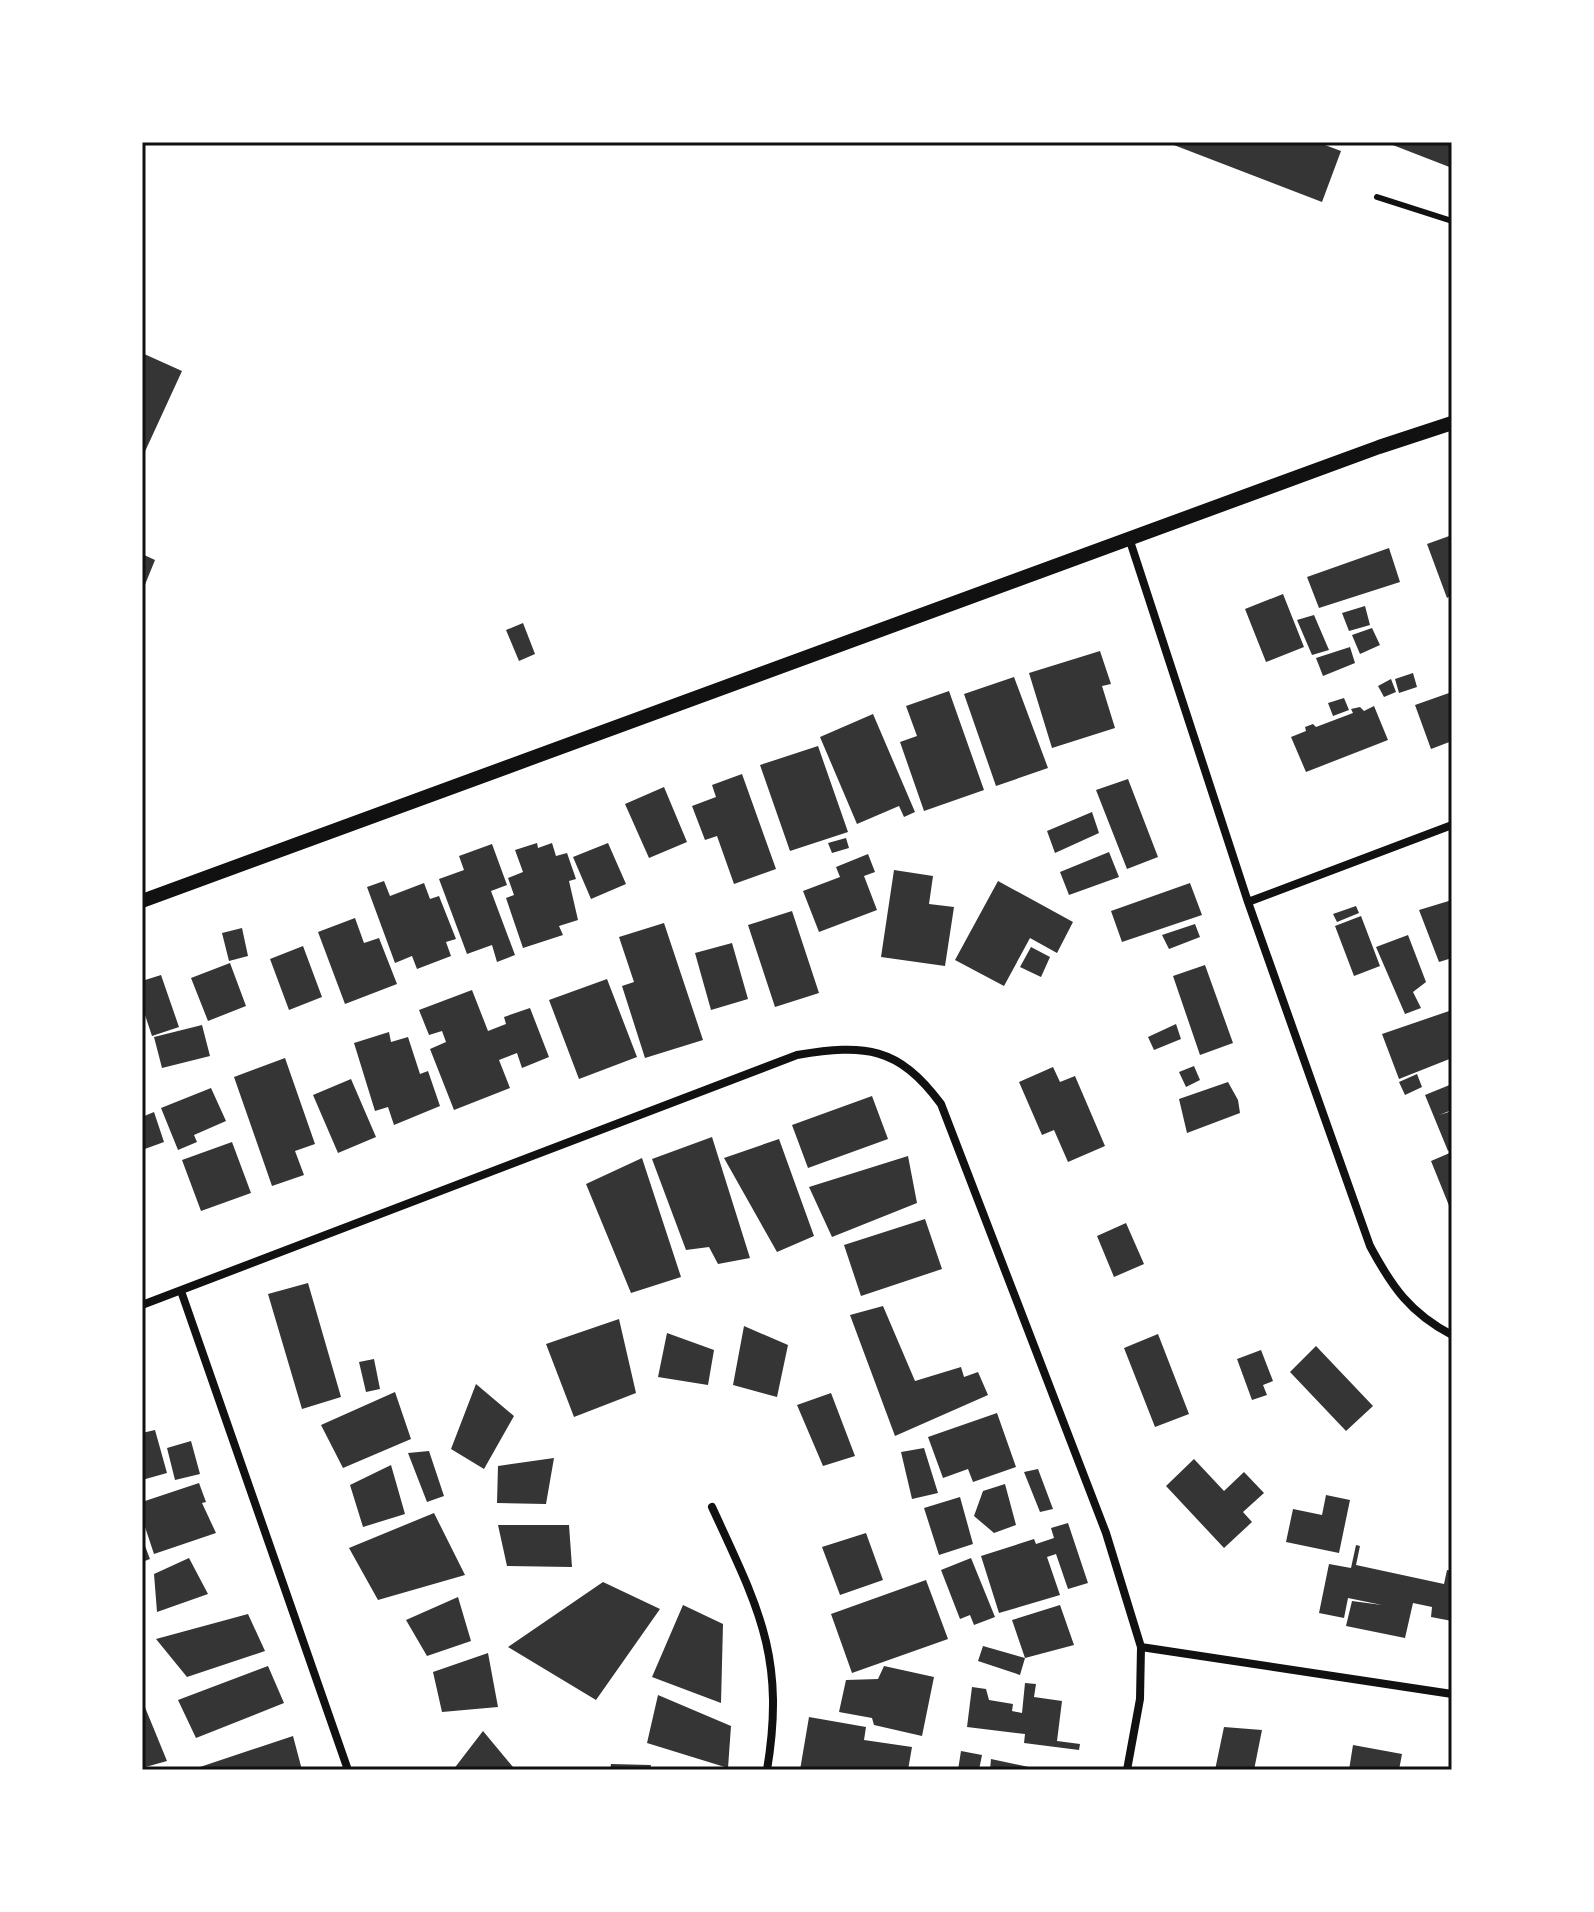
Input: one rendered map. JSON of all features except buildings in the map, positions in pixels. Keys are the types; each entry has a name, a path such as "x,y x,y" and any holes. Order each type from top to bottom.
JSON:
{"street":[{"path":"142,901 1129,538 1452,423"},
{"path":"1129,538 1248,902 1370,1246 1393,1288 1407,1305 1452,1335"},
{"path":"1248,902 1452,825"},
{"path":"142,1305 797,1055 845,1047 888,1055 912,1069 941,1104 1106,1533 1141,1647 1140,1699 1127,1770"},
{"path":"181,1291 348,1770"},
{"path":"712,1507 753,1597 773,1671 775,1720 767,1770"},
{"path":"1141,1647 1452,1694"}],"lane":[{"path":"1377,197 1452,221"}]}
